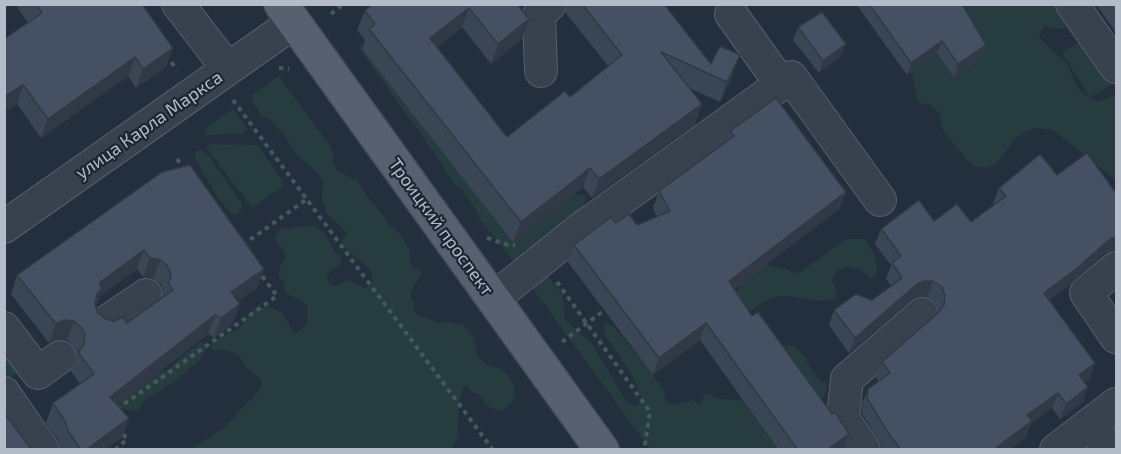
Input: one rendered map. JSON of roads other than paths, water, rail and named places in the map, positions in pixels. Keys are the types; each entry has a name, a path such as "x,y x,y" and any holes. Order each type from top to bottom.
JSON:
{"main road":[{"name":"Троицкий проспект","path":"287,14 602,450"}],"street":[{"path":"178,4 230,84"},
{"path":"542,71 539,15 550,4"},
{"path":"1072,4 1116,67"},
{"path":"728,8 782,84"},
{"name":"улица Карла Маркса","path":"4,227 230,84 287,14"},
{"path":"494,299 579,230 791,77 880,200"},
{"path":"1116,268 1086,293 1116,337"},
{"path":"106,322 146,295"},
{"path":"864,450 843,418 847,379 922,314"},
{"path":"4,328 38,373 60,357"},
{"path":"4,393 43,450"},
{"path":"1056,450 1116,404"},
{"path":"1092,424 1108,450"}]}
